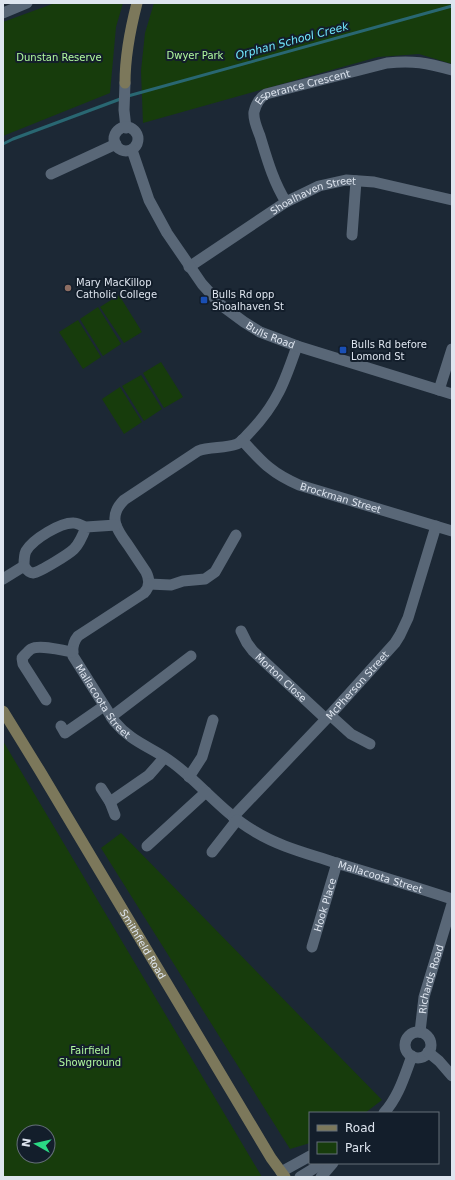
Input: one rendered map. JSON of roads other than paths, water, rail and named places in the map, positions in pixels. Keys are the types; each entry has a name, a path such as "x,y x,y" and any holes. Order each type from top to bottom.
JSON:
{"main road":[{"path":"125,84 125,62 127,48 137,3"},
{"name":"Smithfield Road","path":"3,711 270,1158 283,1174"}],"street":[{"path":"3,13 27,3"},
{"name":"Esperance Crescent","path":"286,202 270,170 254,118 256,104 262,97 273,92 387,63 422,62 452,70"},
{"path":"125,84 124,106 126,128"},
{"path":"126,128 134,130 138,137 137,144 132,150 121,150 116,144 115,140 119,130 126,128"},
{"path":"51,174 116,144"},
{"name":"Bulls Road","path":"132,150 149,200 167,233 189,267 221,305 260,332 297,346 452,394"},
{"name":"Shoalhaven Street","path":"189,267 286,202 320,186 346,180 374,182 452,200"},
{"path":"352,235 356,181"},
{"path":"236,535 215,572 205,579 183,581 171,585 149,584 146,572 117,529 115,518 117,509 124,500 198,451 207,448 238,444 261,421 278,396 287,376 297,346"},
{"path":"439,390 452,349"},
{"name":"Brockman Street","path":"242,440 267,467 291,482 452,531"},
{"path":"86,527 74,549 43,570 33,573 28,571 24,566 26,552 30,547 58,526 66,523 76,523 86,527 116,525"},
{"name":"McPherson Street","path":"212,852 235,819 395,643 408,618 436,526"},
{"path":"3,578 24,566"},
{"name":"Mallacoota Street","path":"149,584 144,593 78,636 74,643 74,659 111,717 121,729 127,735 172,762 235,819 263,837 296,850 452,899"},
{"name":"Morton Close","path":"241,631 253,651 328,717 351,734 370,744"},
{"path":"46,700 23,664 22,658 33,648 45,647 73,652"},
{"path":"111,717 191,656"},
{"path":"61,726 65,733 104,706"},
{"path":"189,777 202,757 213,720"},
{"path":"110,802 149,775 164,758"},
{"path":"101,788 110,802 115,814"},
{"path":"147,846 206,792"},
{"name":"Hook Place","path":"312,947 337,863"},
{"name":"Richards Road","path":"420,1032 424,997 452,904"},
{"path":"420,1032 427,1036 430,1040 430,1049 420,1057 412,1056 405,1047 406,1039 412,1033 420,1032"},
{"path":"428,1052 439,1061 452,1076"},
{"path":"385,1112 402,1085 412,1056"},
{"path":"283,1174 309,1157"},
{"path":"300,1177 321,1164"},
{"path":"321,1177 331,1164"}],"waterway":[{"name":"Orphan School Creek","path":"128,96 452,6"},
{"name":"Orphan School Creek","path":"3,144 123,98"}],"place":[{"name":"Mary MacKillop Catholic College","path":"68,288"},
{"name":"Bulls Rd opp Shoalhaven St","path":"204,300"},
{"name":"Bulls Rd before Lomond St","path":"343,350"}],"park label":[{"name":"Dwyer Park","path":"195,55"},
{"name":"Dunstan Reserve","path":"59,57"},
{"name":"Fairfield Showground","path":"90,1056"}]}
